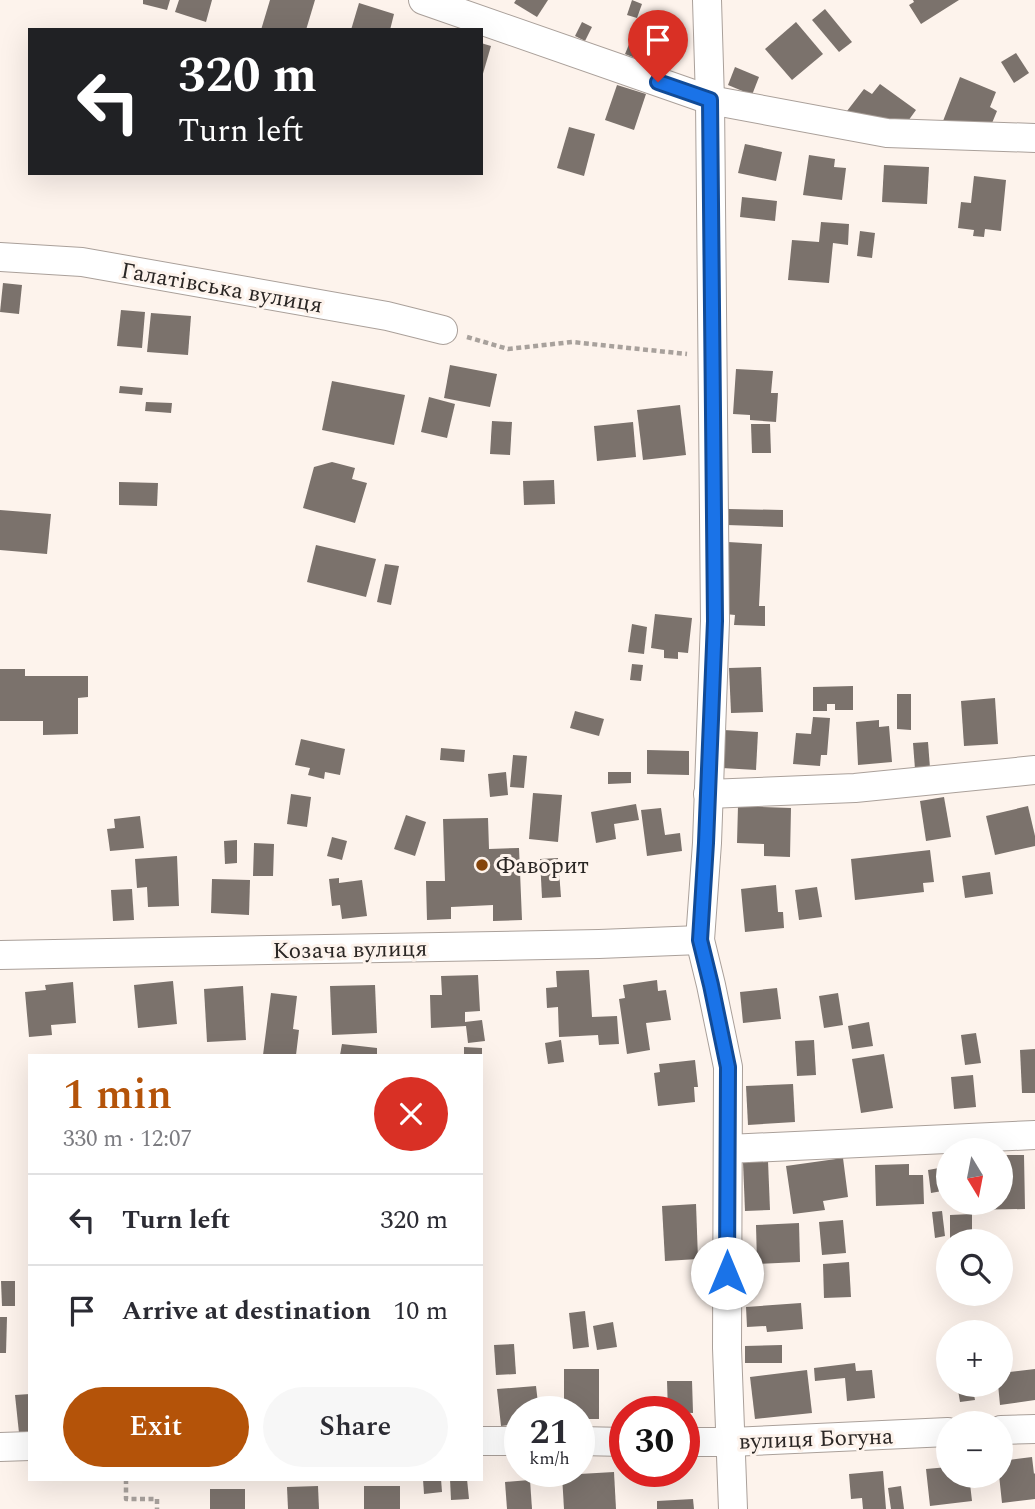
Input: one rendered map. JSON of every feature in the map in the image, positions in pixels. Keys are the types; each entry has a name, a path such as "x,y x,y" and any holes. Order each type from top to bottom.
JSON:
{"street":[{"path":"423,0 710,100 887,134 1035,138"},
{"path":"707,0 715,621 700,940 728,1067 727,1348 733,1509"},
{"name":"Галатівська вулиця","path":"0,257 82,262 387,316 443,330"},
{"path":"708,793 855,788 1035,771"},
{"name":"Козача вулиця","path":"0,955 700,940"},
{"path":"727,1149 1035,1135"},
{"path":"1013,1430 1035,1429"},
{"name":"вулиця Богуна","path":"700,1442 936,1433"},
{"path":"483,1441 504,1441"},
{"path":"0,1447 28,1446"}],"path":[{"path":"443,330 508,349 572,342 713,357"},
{"path":"126,1481 126,1499 157,1499 157,1509"}],"building":[{"path":"143,0 170,0 167,10 143,4"},
{"path":"179,0 212,0 206,22 175,12"},
{"path":"270,0 315,0 307,28 262,28"},
{"path":"516,0 548,0 537,17 514,3"},
{"path":"632,0 642,4 637,18 627,15"},
{"path":"913,0 959,0 921,24 909,5"},
{"path":"359,3 394,14 390,28 352,28"},
{"path":"825,9 852,42 839,52 812,20"},
{"path":"582,22 592,27 585,41 575,36"},
{"path":"796,22 823,54 792,80 765,49"},
{"path":"638,23 670,35 661,58 652,54 648,63 625,54"},
{"path":"483,44 491,46 483,74"},
{"path":"1016,53 1029,73 1014,83 1001,62"},
{"path":"735,67 759,77 752,95 728,85"},
{"path":"960,77 996,92 990,107 997,111 990,128 978,135 943,121"},
{"path":"880,84 916,110 903,128 888,118 881,127 847,111 864,89 872,94"},
{"path":"617,85 646,94 634,130 605,120"},
{"path":"569,127 595,134 584,176 557,168"},
{"path":"745,144 782,152 776,181 738,173"},
{"path":"809,155 835,159 834,167 846,168 842,200 803,195"},
{"path":"884,165 929,167 927,204 882,202"},
{"path":"974,176 1006,180 1001,231 985,229 984,237 973,236 974,230 958,228 961,202 971,203"},
{"path":"742,197 777,201 775,221 740,217"},
{"path":"821,222 849,224 848,245 833,243 829,283 788,280 792,240 819,242"},
{"path":"860,231 875,233 872,258 857,256"},
{"path":"3,283 22,285 19,314 0,312"},
{"path":"121,310 145,312 142,348 117,346"},
{"path":"151,313 191,316 188,355 147,352"},
{"path":"450,365 497,374 490,407 444,398"},
{"path":"736,369 773,371 771,393 778,393 776,422 750,420 750,415 733,414"},
{"path":"332,381 405,395 394,445 322,430"},
{"path":"120,386 143,388 142,395 119,393"},
{"path":"429,397 455,404 447,438 421,432"},
{"path":"146,402 172,403 171,413 145,411"},
{"path":"680,405 686,455 643,460 637,410"},
{"path":"492,421 512,422 510,455 490,454"},
{"path":"633,422 636,457 597,461 594,426"},
{"path":"751,424 770,424 771,453 752,453"},
{"path":"332,462 355,468 352,479 367,483 355,523 303,508 314,467"},
{"path":"554,480 555,504 524,505 523,481"},
{"path":"119,482 158,483 157,506 119,505"},
{"path":"728,509 783,510 783,527 727,525"},
{"path":"0,510 51,514 47,554 0,550"},
{"path":"728,542 762,544 759,606 765,606 765,626 734,625 735,615 725,614"},
{"path":"316,545 376,559 366,597 307,582"},
{"path":"385,564 399,566 391,605 377,602"},
{"path":"655,614 692,618 688,653 678,652 678,659 664,658 664,650 651,648"},
{"path":"632,624 647,627 644,654 628,652"},
{"path":"632,664 643,665 641,681 630,680"},
{"path":"761,667 763,712 731,713 729,668"},
{"path":"0,669 25,669 25,676 88,676 88,697 78,698 78,734 43,735 43,721 0,721"},
{"path":"853,686 853,710 835,710 835,704 827,704 827,711 813,711 813,687"},
{"path":"897,694 911,694 911,730 897,729"},
{"path":"995,698 998,744 964,746 961,701"},
{"path":"575,711 604,719 599,736 570,728"},
{"path":"813,717 830,718 827,755 821,755 820,766 793,764 796,733 811,734"},
{"path":"879,720 879,727 889,726 892,762 858,765 856,722"},
{"path":"724,730 758,732 756,770 722,768"},
{"path":"301,739 345,749 340,775 325,772 324,779 308,775 310,768 295,765"},
{"path":"928,742 930,768 915,769 913,743"},
{"path":"441,748 465,750 464,762 440,760"},
{"path":"647,750 689,751 689,775 647,774"},
{"path":"513,755 527,756 524,788 510,787"},
{"path":"506,772 508,795 490,797 488,774"},
{"path":"608,772 631,772 631,783 608,784"},
{"path":"533,793 562,795 558,842 529,839"},
{"path":"291,794 311,797 307,827 287,824"},
{"path":"944,797 951,837 926,841 920,801"},
{"path":"636,804 639,820 614,824 616,839 596,843 591,812"},
{"path":"738,806 791,808 790,857 764,856 764,844 737,843"},
{"path":"1028,806 1035,846 995,855 986,816"},
{"path":"661,808 665,835 680,833 682,851 647,856 641,810"},
{"path":"406,815 426,822 415,856 394,849"},
{"path":"140,816 144,848 110,851 107,829 115,828 114,819"},
{"name":"Фаворит","path":"488,818 489,849 519,848 522,920 493,921 493,905 451,907 451,919 427,920 426,881 445,881 443,819"},
{"path":"332,837 347,841 342,860 327,856"},
{"path":"237,840 237,863 225,864 224,841"},
{"path":"254,843 274,844 273,876 253,876"},
{"path":"930,850 934,882 923,883 924,892 855,900 851,859"},
{"path":"177,856 179,906 148,907 147,887 137,888 135,859"},
{"path":"558,858 561,897 542,898 540,859"},
{"path":"990,872 993,894 965,898 962,876"},
{"path":"339,878 339,883 362,880 367,916 342,919 340,905 332,906 329,879"},
{"path":"212,879 250,880 249,915 211,913"},
{"path":"776,885 778,912 783,912 784,928 745,932 741,889"},
{"path":"817,887 822,917 799,920 795,890"},
{"path":"132,889 134,920 113,921 111,890"},
{"path":"589,970 592,1017 617,1016 619,1044 599,1045 598,1035 559,1037 558,1007 547,1008 546,988 557,987 556,971"},
{"path":"478,975 480,1011 465,1012 465,1022 482,1020 485,1041 468,1043 466,1026 431,1028 430,995 442,995 441,976"},
{"path":"657,980 658,991 666,990 671,1020 646,1023 650,1050 627,1054 619,999 625,998 623,985"},
{"path":"173,981 177,1024 138,1028 134,985"},
{"path":"73,982 76,1023 51,1025 52,1035 29,1037 25,992 46,990 45,985"},
{"path":"375,985 377,1033 332,1035 330,986"},
{"path":"243,986 246,1040 207,1042 204,989"},
{"path":"777,988 781,1019 743,1023 740,992"},
{"path":"271,993 297,996 293,1029 299,1030 296,1054 263,1054"},
{"path":"838,993 843,1025 824,1028 819,996"},
{"path":"869,1022 873,1046 852,1049 848,1026"},
{"path":"976,1033 981,1063 965,1065 961,1035"},
{"path":"561,1040 564,1062 548,1064 545,1043"},
{"path":"814,1040 816,1075 797,1076 795,1041"},
{"path":"342,1044 377,1048 377,1054 340,1054"},
{"path":"464,1047 482,1048 482,1054 464,1054"},
{"path":"1035,1049 1035,1093 1022,1093 1020,1050"},
{"path":"884,1054 893,1108 861,1113 852,1059"},
{"path":"695,1060 698,1087 694,1087 695,1102 658,1106 654,1073 660,1072 659,1064"},
{"path":"973,1075 976,1107 954,1109 951,1077"},
{"path":"793,1084 795,1122 748,1125 746,1086"},
{"path":"1013,1155 1024,1155 1025,1209 1013,1209"},
{"path":"843,1158 848,1197 823,1201 825,1210 793,1214 786,1166"},
{"path":"768,1161 770,1210 745,1211 743,1162"},
{"path":"909,1164 909,1175 923,1175 924,1204 876,1206 875,1165"},
{"path":"936,1169 936,1192 931,1193 928,1170"},
{"path":"696,1204 698,1259 665,1261 662,1206"},
{"path":"932,1212 942,1215 944,1229 936,1229 935,1238"},
{"path":"950,1215 972,1215 972,1229 950,1229"},
{"path":"843,1220 846,1253 822,1255 819,1222"},
{"path":"799,1223 800,1262 757,1264 756,1225"},
{"path":"849,1262 851,1297 824,1298 823,1264"},
{"path":"1,1281 15,1281 15,1306 2,1306"},
{"path":"801,1303 803,1329 767,1332 766,1326 747,1327 746,1307"},
{"path":"585,1311 589,1347 573,1349 569,1313"},
{"path":"0,1317 7,1317 6,1353 0,1353"},
{"path":"613,1322 617,1347 597,1350 593,1326"},
{"path":"514,1344 516,1374 496,1375 494,1345"},
{"path":"782,1345 782,1363 745,1363 745,1346"},
{"path":"855,1363 856,1371 872,1370 875,1398 847,1401 845,1378 815,1381 814,1368"},
{"path":"564,1369 599,1369 599,1419 595,1419 595,1396 564,1396"},
{"path":"1035,1369 1035,1400 1000,1405 999,1397 1013,1397 1013,1372"},
{"path":"807,1370 812,1413 755,1419 750,1377"},
{"path":"667,1381 692,1381 692,1396 667,1396"},
{"path":"536,1386 537,1396 504,1396 504,1426 501,1426 497,1389"},
{"path":"28,1394 28,1431 19,1433 15,1395"},
{"path":"959,1397 974,1397 975,1400 960,1402"},
{"path":"1032,1457 1035,1499 1002,1503 1000,1488 1013,1488 1013,1459"},
{"path":"936,1468 936,1488 970,1488 972,1501 930,1506 926,1469"},
{"path":"883,1471 886,1509 863,1509 862,1498 851,1499 849,1474"},
{"path":"609,1472 609,1487 615,1487 616,1509 564,1509 563,1487 595,1487 595,1473"},
{"path":"423,1481 441,1481 442,1492 424,1494"},
{"path":"450,1481 467,1481 469,1499 451,1500"},
{"path":"318,1486 319,1509 288,1509 287,1487"},
{"path":"364,1486 400,1486 400,1509 364,1509"},
{"path":"901,1486 904,1509 891,1509 888,1488"},
{"path":"505,1487 530,1487 532,1509 507,1509"},
{"path":"210,1489 245,1489 245,1509 210,1509"},
{"path":"693,1499 694,1509 657,1509 657,1501"}],"place":[{"name":"Фаворит","path":"482,865"}],"route":[{"path":"658,82 710,100 715,621 700,940 728,1067 727,1273"}]}
